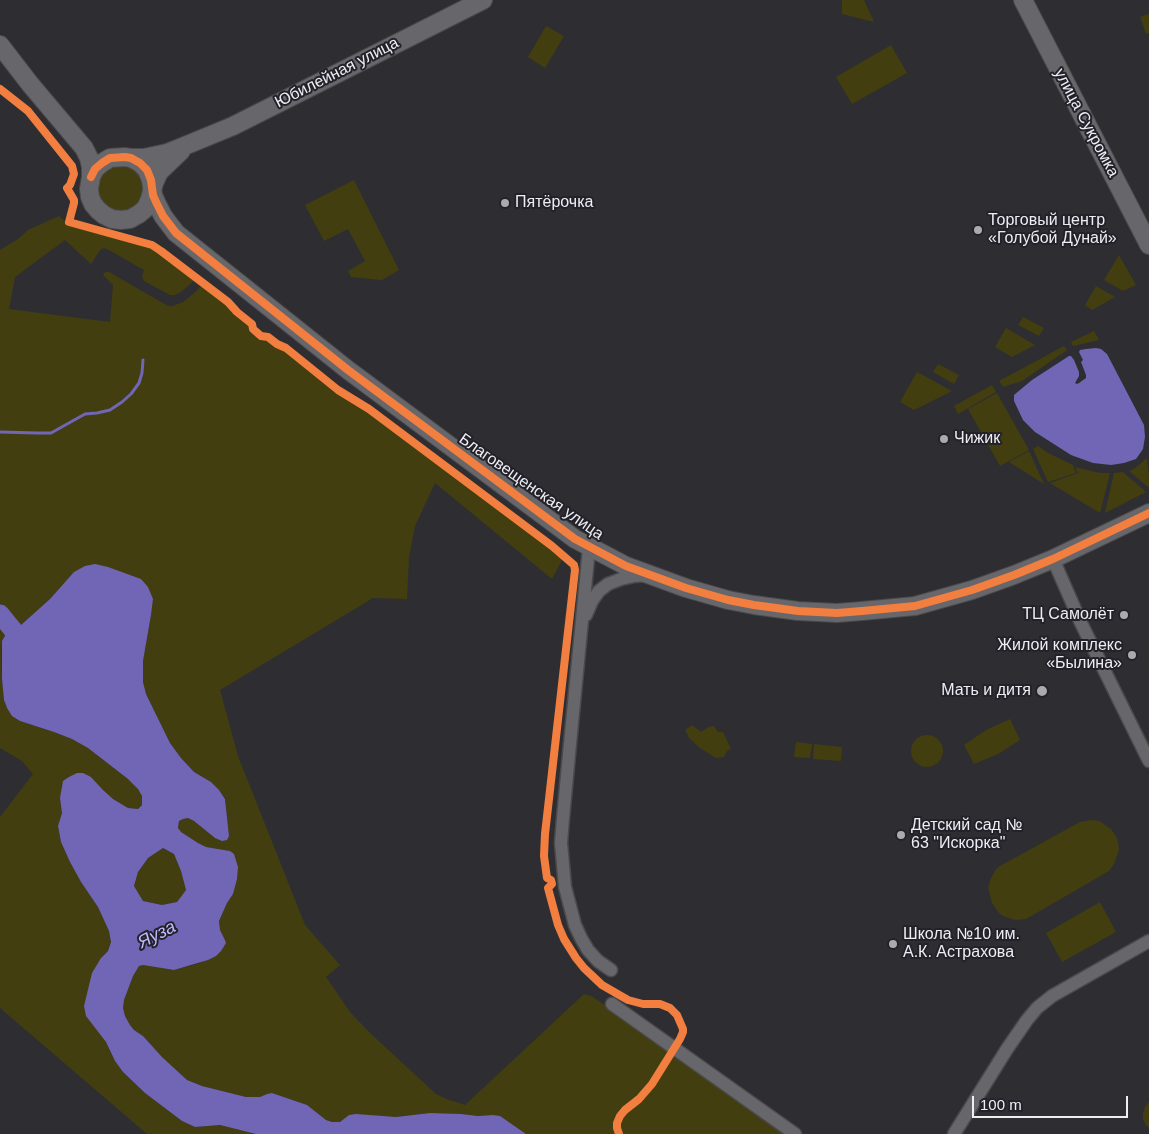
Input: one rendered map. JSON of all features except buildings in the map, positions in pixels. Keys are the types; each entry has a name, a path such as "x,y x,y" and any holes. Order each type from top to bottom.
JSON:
{"street":[{"name":"Юбилейная улица","path":"124,157 144,158 158,155 233,126 483,0"},
{"name":"улица Сукромка","path":"1023,0 1149,245"},
{"path":"0,46 82,144 91,167 90,197 98,210 112,219 139,219 180,238"},
{"path":"82,144 96,153 124,157 140,163 147,170 156,202 163,216 180,238"},
{"name":"Юбилейная улица","path":"152,190 159,172 190,144"},
{"path":"91,176 102,162 110,158 124,157"},
{"path":"130,219 146,208 152,190"},
{"name":"Благовещенская улица","path":"180,238 348,370 575,539 626,566 648,575 728,600 791,610 837,612 879,610 922,604 972,590 1053,559 1149,513"},
{"path":"590,548 561,843 565,888 570,910 581,938 588,950 598,961 611,970"},
{"path":"1053,559 1081,623 1149,761"},
{"path":"582,626 592,601 608,584 634,576 648,575"},
{"path":"954,1134 1007,1049 1037,1008 1052,996 1149,941"},
{"path":"612,1004 795,1134"}],"shaded area":[{"path":"842,0 864,0 874,22 842,14"},
{"path":"1149,14 1149,33 1146,34 1140,17"},
{"path":"546,26 564,36 545,68 528,57"},
{"path":"891,45 907,73 852,104 836,77"},
{"path":"126,165 130,166 140,175 143,179 143,197 134,207 126,211 116,211 108,207 99,197 98,183 102,175 112,166"},
{"path":"354,180 399,270 382,280 351,277 348,271 365,261 348,229 324,241 305,205"},
{"path":"59,216 69,225 151,247 195,280 181,292 170,295 144,281 142,276 144,270 109,250 104,248 100,250 91,264 65,240 15,277 9,309 110,322 113,285 103,275 105,272 109,272 168,306 183,302 202,285 231,308 236,315 247,322 250,332 260,340 267,340 275,347 283,350 332,390 367,411 561,555 562,560 552,579 435,483 415,526 409,558 407,599 373,598 220,690 238,756 305,925 340,965 326,977 350,1012 436,1094 465,1105 584,994 593,997 788,1134 526,1134 493,1115 430,1113 396,1117 349,1115 340,1122 332,1122 326,1120 307,1105 272,1093 260,1097 246,1097 202,1086 187,1080 130,1025 123,1008 124,1000 139,966 174,970 197,964 215,956 224,938 220,930 219,921 233,894 230,851 206,847 198,843 181,832 178,828 179,821 188,818 215,838 229,836 225,798 211,782 194,772 181,758 170,743 146,694 143,682 143,661 153,599 141,579 127,574 64,583 50,599 21,625 0,603 0,250 18,239 28,230"},
{"path":"1119,255 1136,285 1123,291 1104,280"},
{"path":"1096,286 1115,297 1092,310 1085,305"},
{"path":"1023,317 1044,328 1039,336 1018,325"},
{"path":"1006,328 1035,345 1012,357 995,347"},
{"path":"1094,331 1099,340 1073,346 1071,342"},
{"path":"1064,346 1067,350 1022,381 1003,387 999,381"},
{"path":"938,364 959,375 954,384 933,372"},
{"path":"917,372 952,391 914,410 900,402"},
{"path":"992,385 996,392 958,414 954,406"},
{"path":"997,393 1029,450 1000,466 968,409"},
{"path":"1038,446 1073,465 1076,473 1048,482 1033,449"},
{"path":"1029,451 1044,484 1009,462"},
{"path":"1147,458 1149,475 1149,488 1129,471"},
{"path":"1075,467 1100,473 1110,473 1100,513 1050,483 1078,473"},
{"path":"1123,472 1146,492 1105,513 1114,473"},
{"path":"0,627 6,634 2,641 1,652 4,700 7,708 20,721 72,739 88,748 128,779 142,796 142,805 137,809 128,808 113,799 91,777 60,798 62,813 58,826 61,842 81,882 98,907 109,931 111,941 108,951 101,958 99,1033 123,1072 145,1093 182,1121 195,1127 220,1125 256,1134 147,1134 0,1008 0,817 33,774 22,761 0,748"},
{"path":"1010,719 1020,740 998,754 974,764 964,745 986,730"},
{"path":"692,725 701,732 714,726 718,732 723,732 731,749 727,751 724,757 716,758 689,738 685,730"},
{"path":"927,735 939,739 943,751 939,763 927,767 915,763 911,751 915,739"},
{"path":"796,742 812,744 810,758 794,757"},
{"path":"814,744 842,747 841,761 813,759"},
{"path":"1099,821 1111,829 1117,838 1118,853 1109,871 1026,919 1015,920 999,913 992,903 988,888 996,869 1080,822"},
{"path":"163,848 174,854 186,890 177,902 162,905 143,901 134,886 138,872 148,858"},
{"path":"1100,902 1116,932 1062,962 1046,933"},
{"path":"1149,1102 1149,1128 1143,1119 1143,1113"}],"water":[{"path":"1101,349 1107,354 1144,425 1143,449 1136,459 1124,463 1111,465 1093,463 1071,455 1035,432 1023,420 1014,401 1014,395 1032,380 1069,356 1074,360 1079,372 1075,383 1079,383 1086,378 1086,375 1079,352 1080,350"},
{"path":"95,564 108,567 141,579 148,587 153,599 143,661 143,682 146,694 170,743 181,758 194,772 211,782 225,799 229,836 227,840 222,841 215,838 188,818 179,821 178,828 181,832 206,847 230,851 234,854 238,867 233,894 219,921 220,930 226,943 221,951 208,960 174,970 139,966 124,1000 123,1008 130,1025 187,1080 202,1086 246,1097 260,1097 272,1093 307,1105 326,1120 332,1122 340,1122 349,1115 356,1114 396,1117 430,1113 493,1115 500,1116 526,1134 256,1134 220,1125 195,1127 182,1121 145,1093 123,1072 115,1061 106,1042 86,1016 84,1006 92,973 101,958 108,951 111,942 109,931 98,907 70,862 61,842 58,826 62,813 60,798 63,781 77,773 83,773 91,777 113,799 128,808 138,809 142,805 142,796 128,779 88,748 72,739 20,721 12,716 4,700 2,679 2,641 6,634 21,625 50,599 74,572 85,566","holes":["163,848 174,854 186,890 177,902 162,905 143,901 134,886 138,872 148,858"]}],"waterway":[{"path":"0,432 51,433 85,414 110,410 131,394 139,383 143,360"},
{"name":"Яуза","path":"0,614 30,648"}],"cycle path":[{"path":"0,89 28,111 72,166 74,174 67,188 74,203 69,222 152,245 161,251 228,302 252,324 253,329 261,336 268,337 286,348 338,390 369,409 552,546 574,565 575,570 545,834 544,856 547,878 551,880 552,884 548,888 558,925 564,939 584,968 602,985 628,1000 643,1004 660,1004 670,1008 677,1015 683,1029 680,1039 652,1084 620,1116 617,1123 619,1134"},
{"path":"91,177 95,169 110,158 125,157 140,163 147,170 151,180 153,195 163,216 176,233 348,370 575,539 626,566 686,588 728,600 798,611 837,613 915,606 972,590 1014,575 1053,559 1149,513"}],"place":[{"name":"Пятёрочка","path":"505,203"},
{"name":"Торговый центр «Голубой Дунай»","path":"978,230"},
{"name":"Чижик","path":"944,439"},
{"name":"ТЦ Самолёт","path":"1124,615"},
{"name":"Жилой комплекс «Былина»","path":"1132,655"},
{"name":"Мать и дитя","path":"1042,691"},
{"name":"Детский сад № 63 \"Искорка\"","path":"901,835"},
{"name":"Школа №10 им. А.К. Астрахова","path":"893,944"}]}
